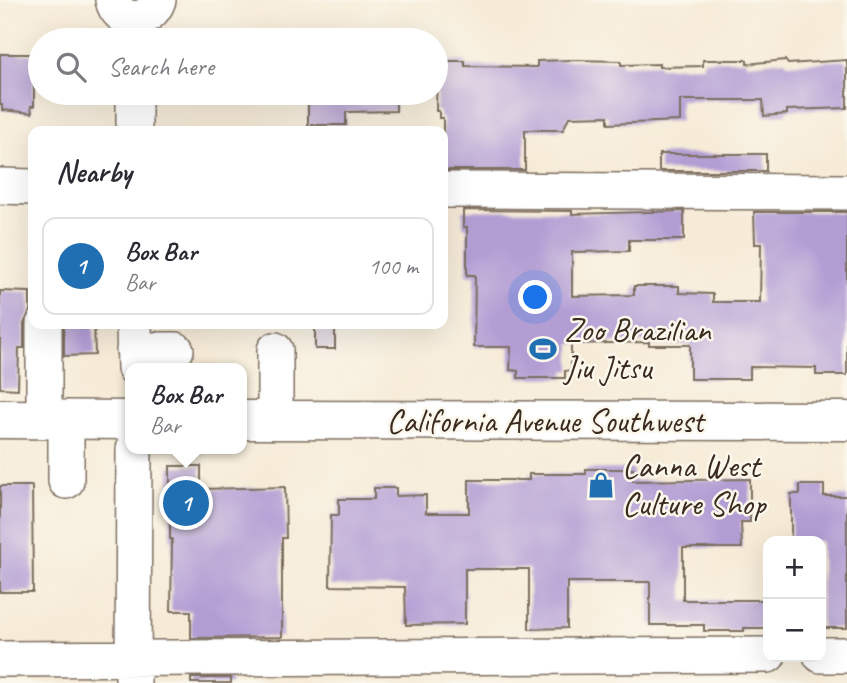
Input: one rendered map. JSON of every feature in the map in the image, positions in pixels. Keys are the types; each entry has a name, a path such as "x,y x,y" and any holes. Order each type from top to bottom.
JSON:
{"main road":[{"path":"0,419 125,420"},
{"name":"California Avenue Southwest","path":"259,421 847,422"}],"street":[{"path":"134,105 134,126"},
{"path":"0,187 28,187"},
{"path":"448,190 847,192"},
{"path":"45,329 55,420 66,481"},
{"path":"134,347 176,350"},
{"path":"259,421 275,350"},
{"path":"132,671 134,454"},
{"path":"0,659 132,671 478,642 763,656"},
{"path":"826,655 847,655"}],"building":[{"path":"0,54 28,54 28,105 34,105 31,106 32,113 2,110"},
{"path":"703,60 747,60 747,64 785,60 788,64 847,60 847,108 787,110 787,114 764,116 763,100 680,100 680,121 608,124 608,116 569,117 563,130 525,130 525,170 448,170 448,126 443,126 443,118 439,118 439,111 436,111 436,105 448,105 448,61 465,61 465,66 537,67 537,61 621,61 621,65 659,64 659,67 703,66"},
{"path":"308,105 396,105 396,111 346,112 346,125 308,125"},
{"path":"659,154 766,154 766,171 659,171"},
{"path":"463,210 572,211 572,214 684,211 684,240 629,240 629,251 572,252 572,296 634,295 634,286 679,286 679,293 713,294 713,302 760,302 761,244 755,244 754,212 847,212 847,375 816,375 816,368 750,367 750,379 690,379 690,345 649,345 649,342 571,344 571,370 565,371 565,378 518,378 518,371 510,370 511,347 474,347 475,275 467,275 467,227 463,227"},
{"path":"0,291 28,292 24,348 19,348 18,389 0,388"},
{"path":"64,329 94,329 95,355 64,356"},
{"path":"315,329 335,329 335,349 315,349"},
{"path":"170,466 201,466 201,489 285,487 282,637 191,638 191,611 171,611"},
{"path":"586,469 633,469 633,481 750,479 750,522 741,522 742,548 683,548 683,600 763,600 763,628 704,631 704,625 650,625 650,582 567,582 567,628 529,629 529,569 465,569 465,624 406,625 405,587 330,586 331,515 339,515 339,499 374,499 374,488 396,488 396,496 426,495 426,513 469,513 469,480 529,480 529,474 586,474"},
{"path":"800,485 824,485 824,496 847,496 847,628 826,628 826,536 791,536 791,494 800,494"},
{"path":"0,486 32,486 33,592 0,592"},
{"path":"191,678 231,678 231,683 191,683"}],"place":[{"name":"Zoo Brazilian Jiu Jitsu","path":"543,349"},
{"name":"Canna West Culture Shop","path":"601,485"},
{"name":"Box Bar","path":"186,503"}]}
